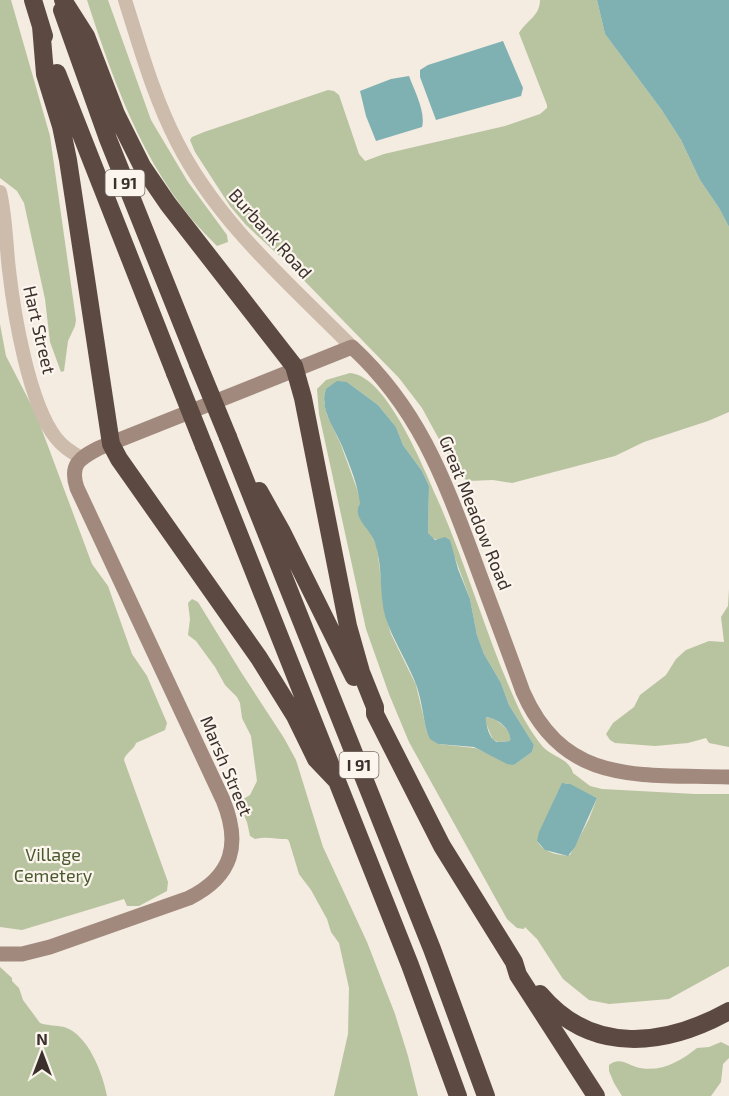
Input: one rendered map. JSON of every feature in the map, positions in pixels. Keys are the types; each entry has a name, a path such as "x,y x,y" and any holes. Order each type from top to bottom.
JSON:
{"highway":[{"name":"I 91","path":"33,0 80,134 337,781 458,1096"},
{"name":"I 91","path":"58,0 112,150 447,988 486,1096"},
{"path":"63,0 86,36 116,114 142,166 180,220 296,371 348,626 361,672 375,706 375,714"},
{"path":"41,26 45,74 66,150 111,444 119,459 270,675 295,716 316,759 337,781"},
{"path":"241,470 258,490 272,513 368,707 375,714 448,856 514,962 518,975 596,1096"},
{"path":"514,962 522,968 544,999 557,1011 585,1029 607,1036 636,1040 663,1037 688,1030 729,1011"},
{"path":"444,1057 448,1096"}],"street":[{"name":"Burbank Road","path":"125,0 150,76 177,141 204,187 236,230 352,347"},
{"name":"Hart Street","path":"0,192 14,309 35,393 46,422 54,435 63,446 82,458"},
{"path":"82,458 111,444 352,347"},
{"name":"Great Meadow Road","path":"352,347 393,391 429,448 449,493 523,692 534,714 548,734 573,755 606,769 624,773 729,777"},
{"name":"Marsh Street","path":"0,954 22,954 50,947 189,898 210,886 221,874 233,846 233,830 223,800 75,483 75,468 82,458"}],"green space":[{"path":"0,0 11,0 50,136 76,320 68,341 64,371 61,372 50,342 45,299 24,203 17,191 0,178"},
{"path":"87,0 108,0 151,120 188,182 227,235 228,242 217,246 193,220 153,163 123,100"},
{"path":"540,0 597,0 605,34 661,109 681,140 700,180 729,227 729,412 644,442 615,456 512,483 493,480 468,481 458,474 422,408 399,378 288,264 246,225 230,206 195,152 190,140 204,132 328,90 339,95 359,154 365,161 384,154 505,126 540,114 547,108 547,105 519,33 538,10"},
{"name":"Village Cemetery","path":"0,324 6,356 36,414 92,564 108,586 132,654 147,676 167,723 165,730 136,743 124,760 168,882 167,891 139,906 127,906 124,899 22,930 0,927"},
{"path":"350,373 363,378 377,389 402,424 447,522 508,683 524,719 543,747 568,764 573,773 590,786 602,789 729,794 729,966 669,999 609,1004 589,1000 563,979 537,939 525,927 524,929 517,928 507,919 409,742 366,629 319,414 317,389 326,380","holes":["347,382 378,405 396,427 403,445 422,471 429,486 428,533 431,538 439,540 455,558 470,599 477,635 484,654 501,683 509,705 534,745 532,752 514,765 475,748 438,744 427,732 416,685 391,634 385,614 377,547 368,528 357,489 327,415 324,402 325,391","566,783 597,798 570,855 556,854 539,845 537,841 558,792"]},
{"path":"729,589 729,747 709,743 706,738 688,743 655,746 615,743 610,740 606,734 613,723 634,707 640,695 666,675 676,659 686,650 709,641 724,642 721,617 728,606"},
{"path":"192,599 198,602 296,760 323,847 367,942 395,1014 418,1096 334,1096 348,1034 349,988 339,943 331,932 327,919 311,890 299,874 289,841 271,838 255,839 250,836 239,804 250,795 257,781 251,736 242,718 237,697 225,685 196,641 188,635 190,619 188,603"},
{"path":"486,717 496,720 510,733 510,741 493,740 485,721"},
{"path":"0,967 12,978 23,1000 40,1023 73,1031 87,1046 98,1066 107,1096 0,1096"},
{"path":"721,1042 729,1046 729,1058 723,1064 721,1082 711,1096 622,1096 609,1071 609,1065 617,1061 640,1068 663,1067 678,1061 697,1048 709,1047"}],"water":[{"path":"597,0 729,0 729,227 700,180 681,140 661,109 605,34"},
{"path":"503,41 523,88 521,96 436,120 420,77 420,70 428,65"},
{"path":"409,76 421,108 422,127 376,141 366,116 360,91 391,79"},
{"path":"337,381 347,382 378,405 396,427 403,445 422,471 429,486 428,533 435,540 445,537 450,540 470,599 477,635 484,654 501,683 509,705 534,745 532,752 514,765 507,764 474,747 438,744 430,739 417,687 385,616 377,552 373,538 358,514 360,504 355,482 324,404 326,389","holes":["486,717 506,728 510,741 498,742 493,739 486,722"]},
{"path":"562,783 570,784 597,798 575,847 568,856 545,850 537,841"}]}
